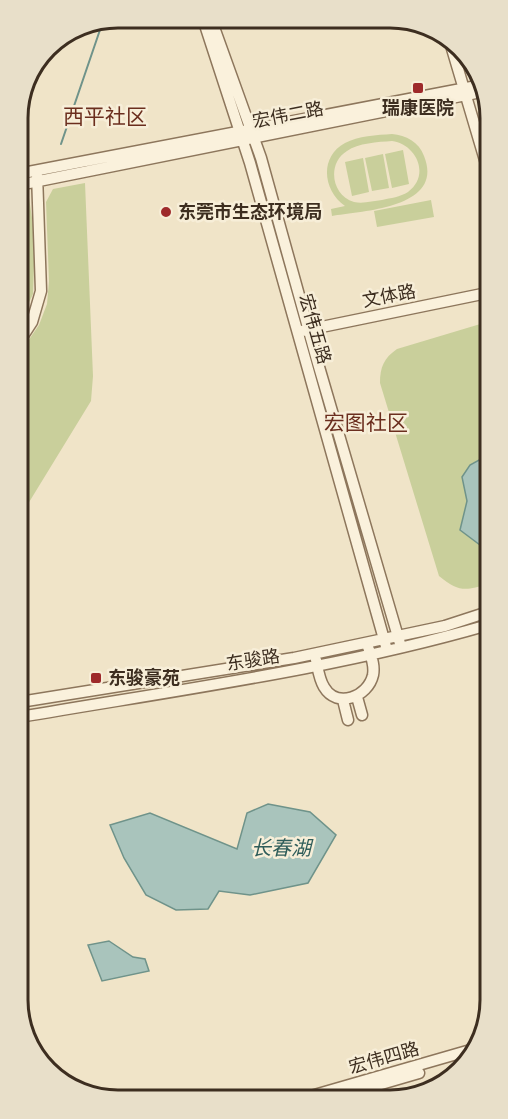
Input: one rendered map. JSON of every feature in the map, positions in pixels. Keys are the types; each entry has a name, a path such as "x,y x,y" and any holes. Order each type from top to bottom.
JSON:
{"street":[{"name":"宏伟五路","path":"206,28 247,134"},
{"name":"宏伟五路","path":"214,28 247,134 303,331 387,650"},
{"path":"455,57 480,142"},
{"name":"宏伟二路","path":"466,92 474,88"},
{"name":"宏伟二路","path":"37,176 475,92"},
{"path":"29,175 37,176"},
{"path":"29,180 37,176"},
{"path":"29,327 41,291 37,176"},
{"name":"文体路","path":"303,331 480,294"},
{"name":"宏伟五路","path":"303,331 398,636"},
{"name":"东骏路","path":"28,701 315,654 444,626 479,615"},
{"name":"东骏路","path":"28,716 317,666 479,627"},
{"path":"398,636 401,647"},
{"path":"315,654 322,686 328,693 343,700 357,697 368,686 373,675 373,665 366,643"},
{"path":"357,697 362,715"},
{"path":"343,700 348,720"},
{"name":"宏伟四路","path":"332,1090 462,1052"},
{"name":"宏伟四路","path":"361,1090 454,1063"}],"green space":[{"path":"392,134 411,140 419,147 424,156 427,173 423,187 412,197 398,204 332,216 331,209 345,206 332,192 328,183 328,165 331,157 337,149 350,141 368,136","holes":["375,142 401,143 414,154 418,161 419,177 408,192 392,198 361,203 354,202 340,193 336,186 334,171 336,163 347,151"]},
{"path":"403,150 409,184 392,188 385,154"},
{"path":"383,154 389,188 372,191 365,158"},
{"path":"363,158 369,192 352,196 345,162"},
{"path":"85,183 93,376 91,401 29,503 29,340 39,325 47,304 49,281 46,202 53,189"},
{"path":"29,197 35,238 33,294 29,303"},
{"path":"431,200 434,217 377,227 374,211"},
{"path":"480,324 479,586 462,589 439,576 380,383 386,359 397,349"}],"water":[{"path":"480,460 480,545 460,530 467,501 462,477 470,465"},
{"name":"长春湖","path":"268,804 310,812 336,835 308,883 250,895 219,891 208,909 176,910 146,895 124,858 110,825 150,813 237,849 247,813"},
{"path":"109,941 133,957 145,959 149,971 102,981 88,945"}],"waterway":[{"path":"61,144 100,31"}],"place":[{"name":"瑞康医院","path":"418,88"},
{"name":"东莞市生态环境局","path":"166,212"},
{"name":"东骏豪苑","path":"96,678"}],"district":[{"name":"西平社区","path":"105,117"},
{"name":"宏图社区","path":"366,423"}]}
